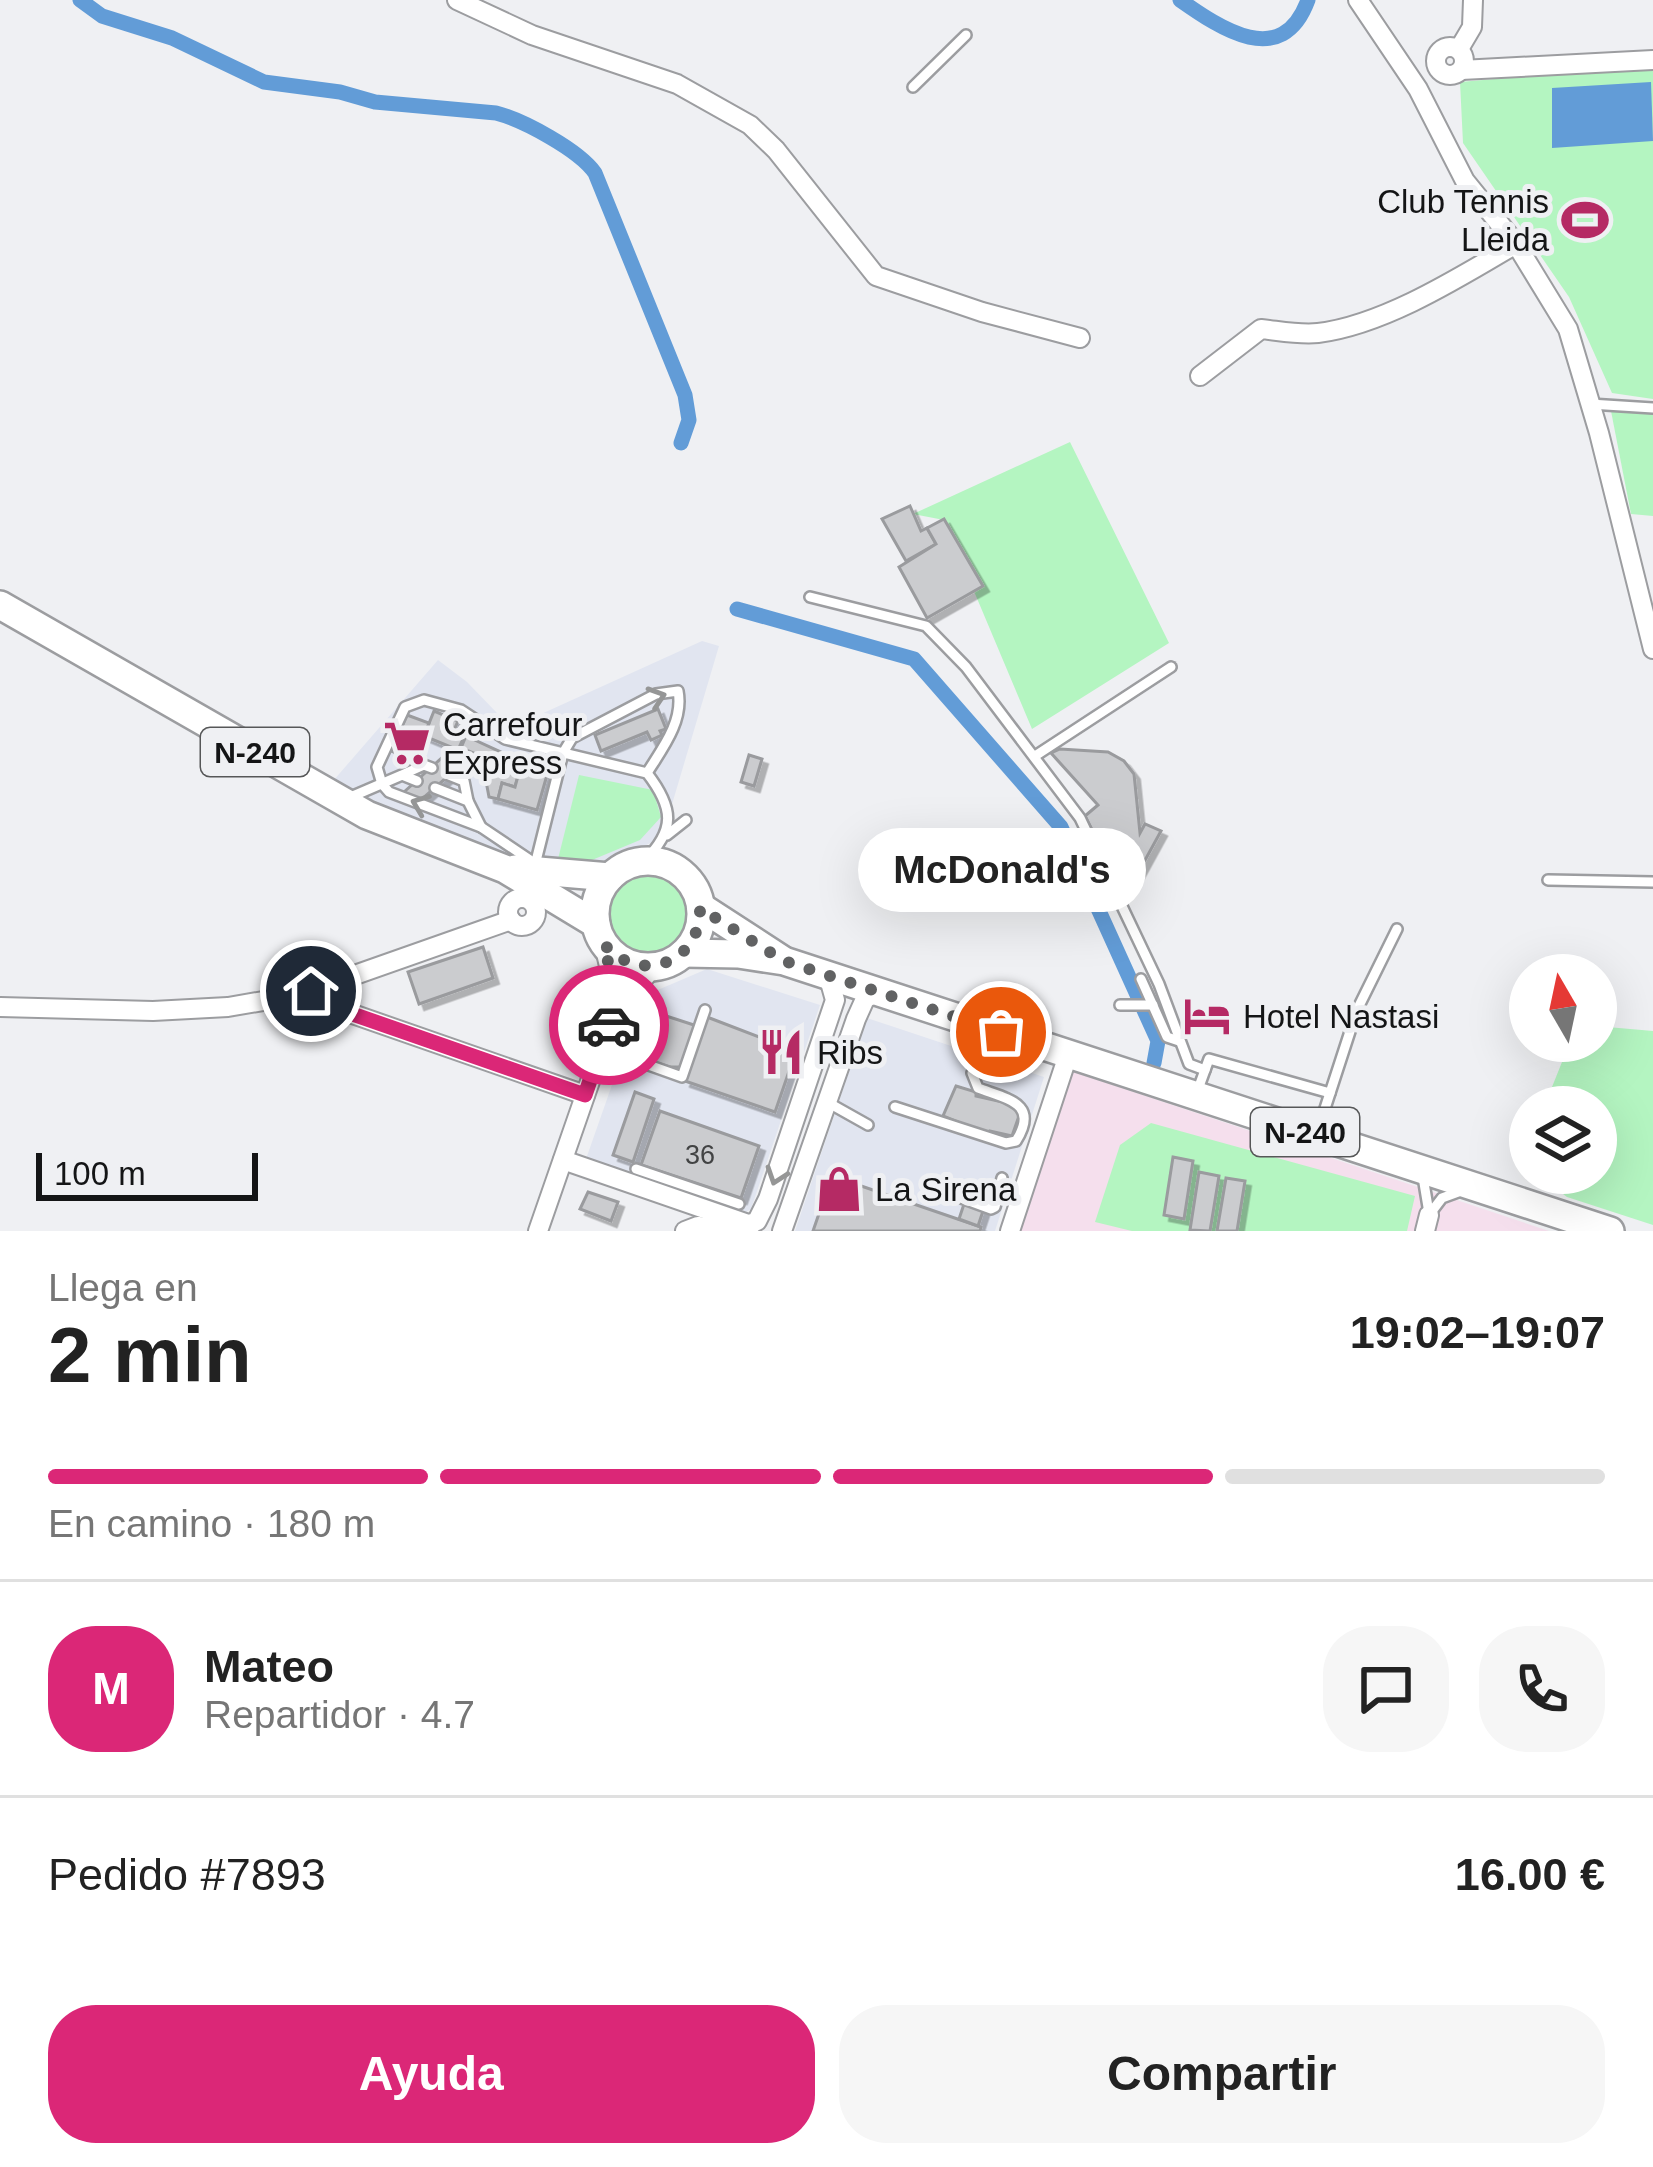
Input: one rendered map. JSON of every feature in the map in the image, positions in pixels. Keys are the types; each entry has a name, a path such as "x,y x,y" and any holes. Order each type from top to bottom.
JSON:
{"main road":[{"name":"N-240","path":"0,605 341,801 409,834 505,869 600,934 622,960 653,967 684,953 784,961 1068,1055 1200,1083 1316,1136 1610,1231"},
{"name":"N-240","path":"644,861 678,871 691,883 700,908 784,961"},
{"path":"600,934 597,899 610,877 629,864 644,861"},
{"name":"N-240","path":"505,869 536,866 610,877"},
{"path":"684,953 698,932 700,908"}],"street":[{"path":"457,0 532,35 677,84 750,125 776,150 875,276 1059,336 1079,338"},
{"path":"1358,0 1418,89 1466,181 1516,244 1568,328 1653,649"},
{"path":"1459,50 1472,27 1473,0"},
{"path":"1461,70 1464,57 1459,50 1442,49 1436,57 1439,70 1448,75 1461,70 1653,60"},
{"path":"1418,89 1439,70"},
{"path":"1200,376 1261,329 1321,333 1393,310 1441,289 1516,244"},
{"path":"0,1007 153,1011 228,1007 298,995 511,920"},
{"path":"538,1231 610,1021 613,984 600,934"},
{"path":"610,1021 653,967"},
{"path":"737,1229 768,1199 835,1000 828,975"},
{"path":"338,981 339,1010"},
{"path":"782,1231 860,1008 877,992"},
{"path":"298,995 585,1095"},
{"path":"1010,1231 1068,1055"},
{"path":"799,1111 822,1116"},
{"path":"563,1160 737,1229"},
{"path":"685,1231 715,1226 737,1229"}],"lane":[{"path":"913,87 966,35"},
{"path":"1590,404 1653,408"},
{"path":"810,597 926,626 966,667 1080,818 1200,1083"},
{"path":"1034,756 1171,667"},
{"path":"647,773 671,733 680,705 678,691 656,694 572,738 562,753 536,866 481,827 389,792 377,767 397,718 406,707 424,700 461,710 505,739 562,753 647,773 665,806 667,836"},
{"path":"341,801 424,765 431,768"},
{"path":"402,775 417,781"},
{"path":"449,775 464,781 481,827"},
{"path":"435,788 468,801"},
{"path":"644,861 686,820"},
{"path":"1548,880 1653,882"},
{"path":"1316,1136 1357,1010 1397,929"},
{"path":"1141,979 1167,1037 1179,1041"},
{"path":"1120,1005 1150,1005"},
{"path":"626,1057 682,1077 705,1010"},
{"path":"1200,1083 1208,1059 1330,1094"},
{"path":"895,1107 1006,1143 1016,1141 1023,1128 1023,1110 1017,1102 978,1088 972,1072"},
{"path":"822,1116 868,1125"},
{"path":"1416,1168 1427,1184 1427,1223"},
{"path":"636,1169 739,1204"},
{"path":"950,1194 993,1208 1002,1178"},
{"path":"1427,1223 1442,1198 1456,1192 1494,1194"}],"shaded area":[{"path":"702,641 719,646 670,811 653,842 593,868 510,856 437,834 333,781 438,660 498,714 528,720"},
{"path":"707,969 820,1005 751,1209 746,1212 586,1159 640,1005 653,992"},
{"path":"867,1018 1044,1077 995,1231 795,1231"},
{"path":"1071,1071 1549,1231 1019,1231"}],"green space":[{"name":"Club Tennis Lleida","path":"1653,65 1653,399 1612,393 1569,297 1463,143 1460,82"},
{"path":"1611,411 1653,414 1653,516 1631,514"},
{"path":"1070,442 1169,643 1032,729 944,520 913,514"},
{"path":"579,775 653,790 661,817 640,840 592,860 558,859"},
{"path":"648,870 665,873 679,883 689,897 689,931 679,945 665,955 648,958 631,955 617,945 607,931 604,914 607,897 617,883 631,873"},
{"path":"1617,1028 1653,1031 1653,1225 1563,1194 1617,1194 1617,1086 1552,1086 1562,1062 1617,1062"},
{"path":"1151,1123 1415,1196 1407,1231 1132,1231 1095,1222 1120,1145"}],"water":[{"path":"1651,82 1653,141 1552,148 1552,88"}],"building":[{"path":"910,506 921,531 927,528 936,544 906,561 882,519"},
{"path":"944,519 983,586 927,618 899,567 936,544 927,528"},
{"path":"658,709 666,729 660,731 662,735 651,740 647,732 601,751 595,735"},
{"path":"434,711 458,721 454,730 465,734 458,750 424,736"},
{"name":"Carrefour Express","path":"407,715 429,723 413,760 391,751"},
{"path":"466,736 516,759 515,787 502,783 498,799 489,797 483,765 478,762 481,756 461,748"},
{"path":"1060,749 1108,752 1134,774 1140,833 1145,824 1161,831 1138,873 1119,866 1112,869 1085,816 1098,805 1051,753"},
{"path":"446,754 463,763 421,800 404,792"},
{"path":"749,755 762,759 754,786 741,782"},
{"path":"516,759 549,768 537,810 498,799 502,783 515,787"},
{"path":"483,947 493,978 419,1004 408,972"},
{"path":"651,1011 697,1026 683,1067 635,1056"},
{"path":"707,1017 796,1051 775,1112 685,1081"},
{"path":"956,1086 1016,1105 1020,1113 1012,1136 990,1131 989,1135 943,1116"},
{"path":"635,1092 654,1099 633,1162 613,1155"},
{"path":"660,1111 759,1146 741,1198 641,1165"},
{"path":"1173,1157 1193,1161 1184,1219 1164,1215"},
{"path":"1199,1172 1219,1176 1210,1231 1190,1230"},
{"path":"832,1176 981,1227 980,1231 813,1231"},
{"path":"1226,1178 1245,1181 1237,1231 1217,1231"},
{"path":"588,1192 618,1202 611,1221 580,1209"},
{"path":"967,1195 987,1199 978,1226 959,1219"}],"waterway":[{"path":"80,0 102,16 172,38 264,82 340,92 375,102 496,113 535,129 577,155 595,173 685,395 689,420 681,443"},
{"path":"1180,0 1231,31 1267,39 1297,22 1308,0"},
{"path":"737,609 914,659 1061,827 1158,1041 1154,1063"}],"way so far":[{"path":"609,1025 613,984 604,944 629,964 662,965 684,953 694,940 700,908 784,961 1001,1032"}],"place":[{"name":"Club Tennis Lleida","path":"1585,220"},
{"name":"Carrefour Express","path":"407,743"},
{"name":"Hotel Nastasi","path":"1207,1016"},
{"name":"McDonald's","path":"1001,1032"},
{"name":"Ribs","path":"781,1052"},
{"name":"La Sirena","path":"839,1189"}],"route":[{"path":"311,991 298,995 585,1095 609,1025"}]}
